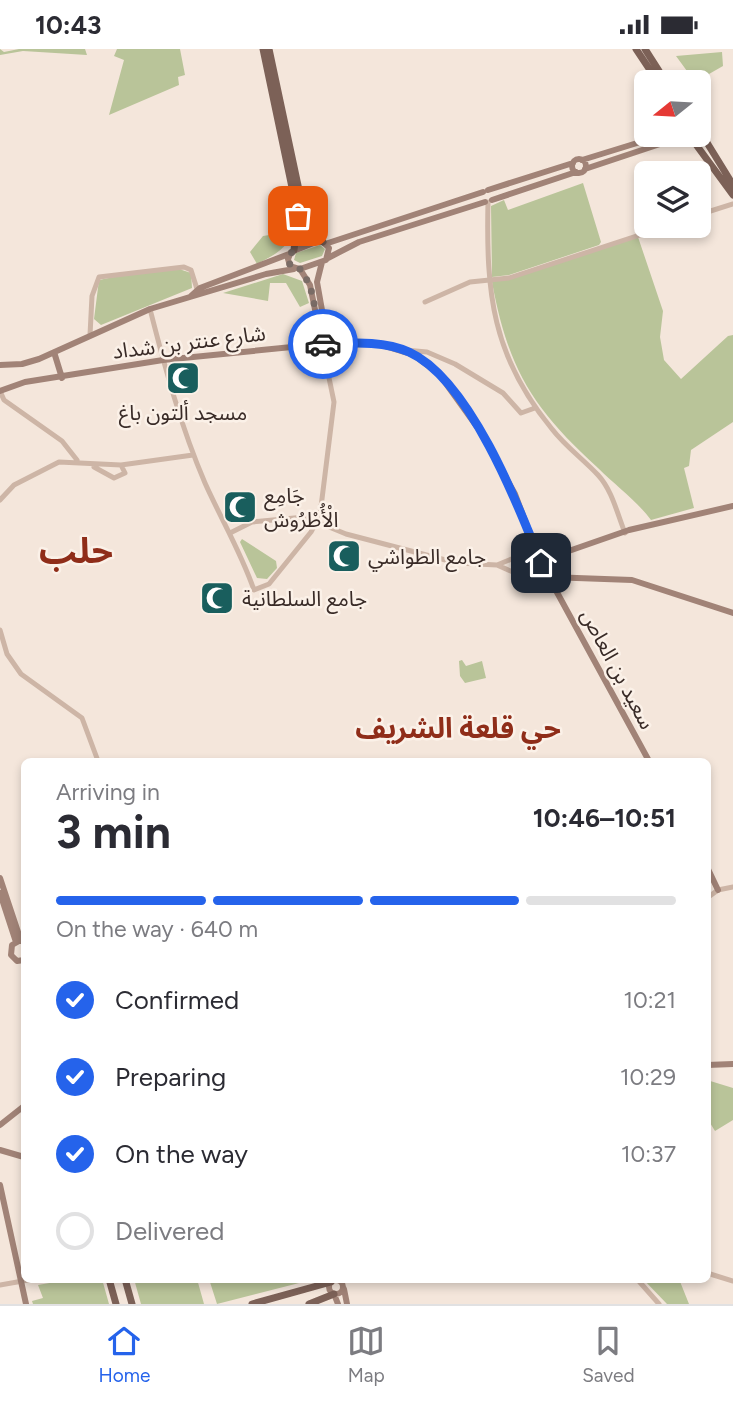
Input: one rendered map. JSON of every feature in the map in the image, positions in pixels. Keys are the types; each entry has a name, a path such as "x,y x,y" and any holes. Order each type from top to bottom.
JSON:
{"main road":[{"path":"263,49 298,216 288,264 297,269 310,285 325,344"},
{"path":"269,49 306,223 330,250 317,282 325,344"},
{"path":"636,49 650,70"},
{"path":"645,49 658,70"},
{"path":"191,296 197,289 292,252 388,224 634,144"},
{"path":"0,365 22,364 150,309 325,260 359,242 649,147"},
{"path":"698,147 733,195"},
{"path":"710,147 733,185"},
{"path":"582,160 585,169"},
{"path":"573,163 576,172"},
{"path":"486,191 488,201"},
{"path":"486,191 494,195 488,201"},
{"path":"397,221 400,229"},
{"path":"388,224 390,232"},
{"name":"شارع عنتر بن شداد","path":"0,391 25,382 163,360 325,344 370,343 403,350"},
{"name":"سعيد بن العاص","path":"403,350 439,373 480,431 515,494 541,562 647,758"},
{"path":"54,352 62,378"},
{"path":"541,562 625,533 733,506"},
{"path":"549,577 632,580 733,613"},
{"path":"711,875 719,890"},
{"path":"0,878 20,941"},
{"path":"0,893 20,941"},
{"path":"0,952 10,952 20,941"},
{"path":"10,952 15,959 21,960"},
{"path":"711,1065 733,1064"},
{"path":"0,1125 21,1108"},
{"path":"0,1150 21,1156"},
{"path":"0,1185 26,1304"},
{"path":"110,1283 116,1304"},
{"path":"126,1283 132,1304"},
{"path":"252,1304 321,1283"},
{"path":"330,1283 328,1288 338,1304"},
{"path":"309,1304 340,1293 342,1283"},
{"path":"342,1283 347,1304"}],"street":[{"path":"488,201 488,280 502,342 535,408 562,443 598,475 609,491 625,533"},
{"path":"711,211 733,204"},
{"path":"425,302 470,282 509,278 634,237"},
{"path":"90,335 93,292 99,277 184,267 191,270 197,289"},
{"path":"150,309 193,455 254,590 268,583 318,519 334,403 325,344"},
{"path":"403,350 428,352 455,364 503,393 521,413 535,408"},
{"path":"0,391 4,400 62,441 77,460"},
{"path":"0,502 20,484 54,466 80,464 99,467 193,455"},
{"path":"0,502 14,485 59,461 77,460 99,467 114,478 125,473 121,465"},
{"path":"230,533 252,522 305,517 318,519 334,530 447,562 497,565 515,573 541,562"},
{"path":"497,565 536,549"},
{"path":"0,630 10,660 21,674 82,719 95,758"},
{"path":"0,638 8,660 20,677 82,719"},
{"path":"711,895 719,890 733,887"},
{"path":"711,1274 733,1281"},
{"path":"0,1285 20,1282"},
{"path":"641,1283 659,1304"}],"green space":[{"path":"0,49 4,52 19,49 85,49 87,55 23,51 0,55"},
{"path":"117,49 180,49 185,75 178,77 179,85 109,115 124,60 114,56"},
{"path":"722,52 723,66 711,73 711,70 686,70 676,56"},
{"path":"583,183 601,242 599,245 509,275 492,277 491,206 504,200 508,210"},
{"path":"293,215 292,233 285,246 257,264 250,252 263,236 282,233 280,217"},
{"path":"638,238 663,311 660,337 664,360 681,379 728,336 733,335 733,422 691,450 689,466 684,468 694,508 651,520 556,426 540,406 515,364 498,313 492,282"},
{"path":"320,245 325,249 322,256 300,263 294,260 296,253"},
{"path":"179,269 191,273 192,288 101,325 94,319 99,280 148,270"},
{"path":"283,274 302,281 309,303 300,307 286,283 270,283 268,301 223,293"},
{"path":"242,539 276,561 277,568 267,579 257,578 240,542"},
{"path":"462,660 466,666 482,661 486,678 465,683 460,676 459,661"},
{"path":"711,1081 733,1088 733,1120 715,1131 711,1124"},
{"path":"103,1283 109,1304 33,1304 32,1301 43,1298 38,1285"},
{"path":"135,1283 198,1283 204,1304 141,1304"},
{"path":"210,1283 299,1283 217,1304"},
{"path":"647,1283 681,1283 689,1304 667,1304"}],"way so far":[{"path":"298,216 297,240 288,261 292,268 300,269 310,285 323,344"}],"place":[{"name":"مسجد ألتون باغ","path":"183,378"},
{"name":"جَامِع الْأُطْرُوش","path":"240,507"},
{"name":"جامع الطواشي","path":"344,556"},
{"name":"جامع السلطانية","path":"217,598"}],"district":[{"name":"حلب","path":"76,551"},
{"name":"حي قلعة الشريف","path":"458,728"}],"route":[{"path":"323,344 387,345 420,358 439,373 480,431 515,494 541,563"}]}
